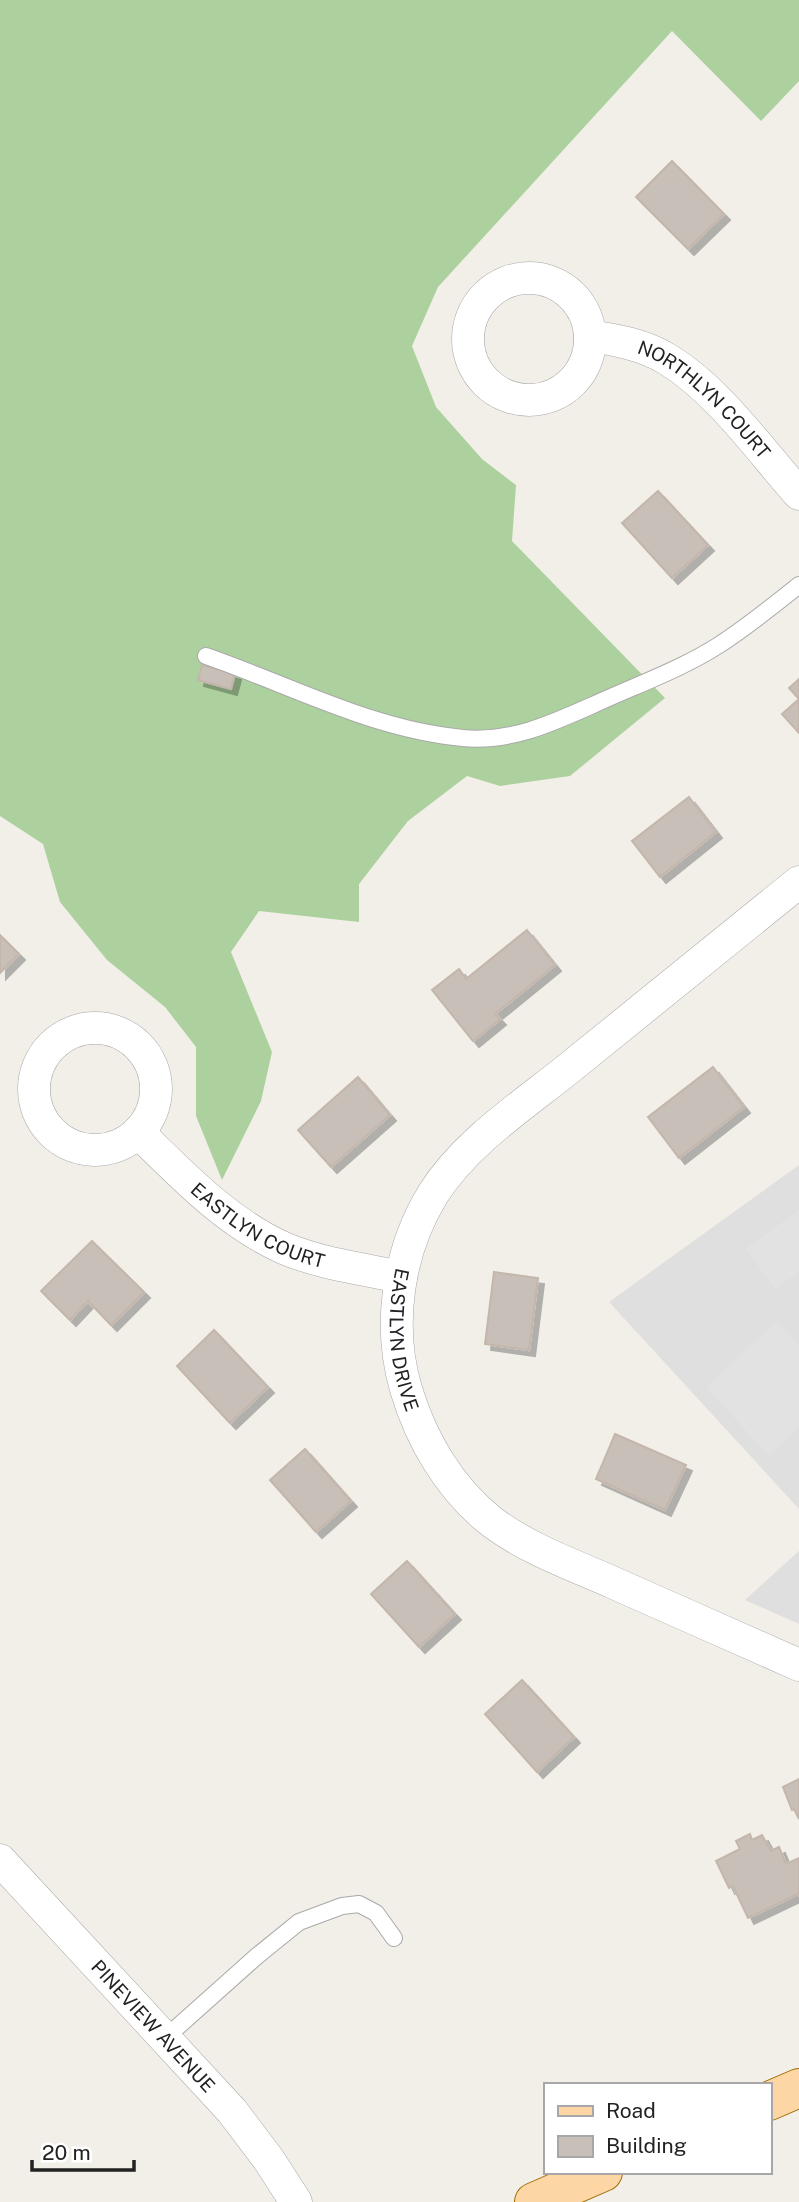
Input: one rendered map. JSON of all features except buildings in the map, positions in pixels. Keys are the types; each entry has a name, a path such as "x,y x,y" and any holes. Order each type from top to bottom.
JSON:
{"main road":[{"path":"771,2100 799,2088"},
{"path":"534,2202 598,2174"}],"street":[{"name":"NORTHLYN COURT","path":"590,336 642,348 667,359 689,375 732,418 799,494"},
{"name":"EASTLYN DRIVE","path":"799,882 506,1119 447,1175 422,1214 412,1237 401,1277 397,1325 403,1381 424,1437 439,1463 471,1502 500,1527 544,1552 799,1665"},
{"name":"EASTLYN COURT","path":"138,1132 212,1201 267,1240 312,1258 401,1277"},
{"name":"PINEVIEW AVENUE","path":"0,1860 245,2128 270,2160 296,2202"}],"lane":[{"path":"206,656 334,706 386,723 450,737 486,739 512,736 551,724 717,647 799,585"},
{"path":"164,2039 257,1956 299,1923 342,1906 359,1904 376,1913 394,1938"}],"shaded area":[{"path":"799,1165 799,1509 609,1302"},
{"path":"799,1210 799,1272 775,1289 746,1249"},
{"path":"777,1321 799,1345 799,1428 769,1456 706,1387"},
{"path":"799,1551 799,1624 745,1600"}],"green space":[{"path":"0,0 799,0 799,81 761,121 672,31 438,287 412,346 436,407 482,459 516,485 512,541 665,698 570,776 500,786 467,776 408,821 359,884 359,922 259,911 231,952 272,1052 261,1101 222,1180 196,1116 196,1047 165,1007 107,960 60,902 43,844 0,816"}]}
